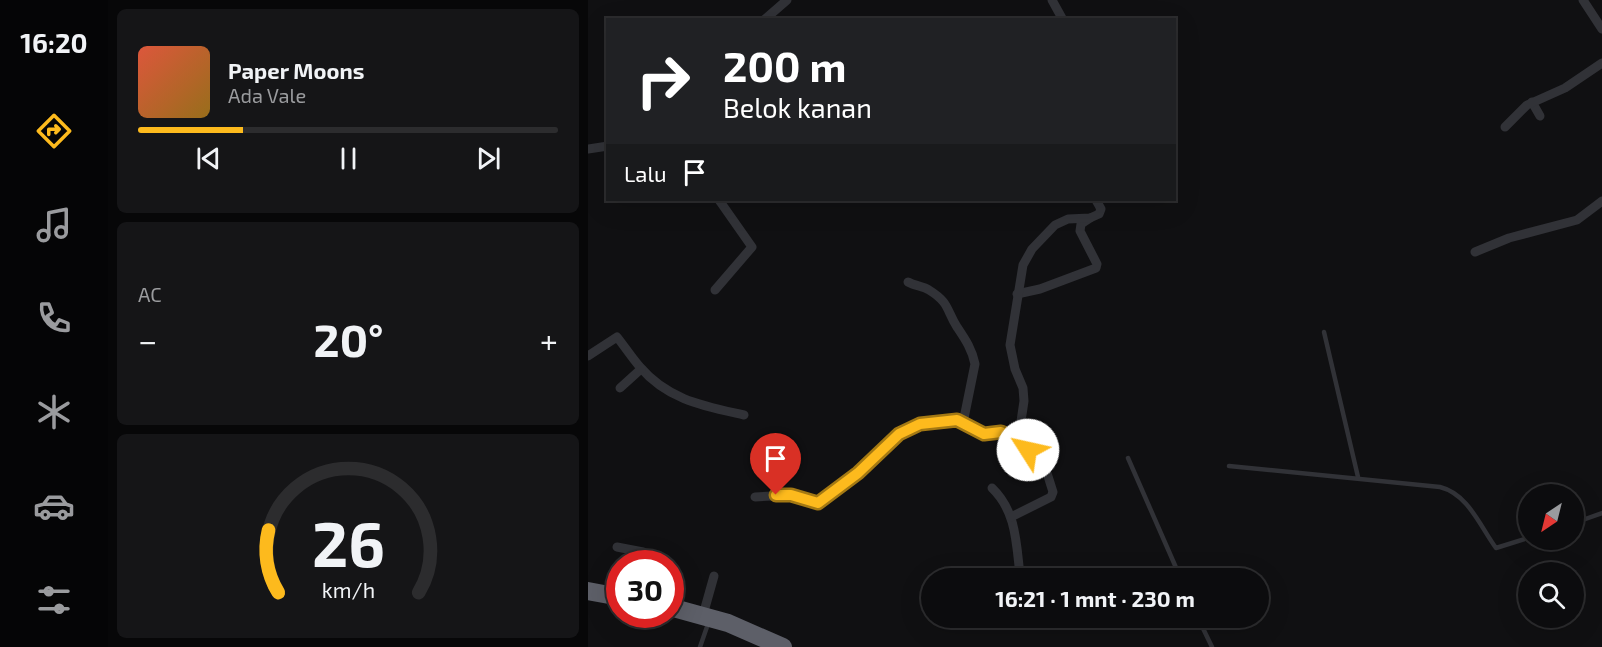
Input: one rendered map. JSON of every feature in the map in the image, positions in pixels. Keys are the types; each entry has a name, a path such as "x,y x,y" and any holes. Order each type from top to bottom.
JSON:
{"highway":[{"path":"588,591 606,594"},
{"path":"684,610 752,632 783,647"}],"street":[{"path":"766,18 787,0"},
{"path":"1052,0 1062,18"},
{"path":"1583,0 1602,29"},
{"path":"1505,127 1532,102 1565,88 1602,63"},
{"path":"1532,102 1540,116"},
{"path":"588,149 606,146"},
{"path":"715,290 752,248 720,201"},
{"path":"1017,294 1040,289 1096,268 1097,264 1080,231 1081,224 1101,211 1096,201"},
{"path":"1475,252 1509,238 1577,220 1602,201"},
{"path":"1011,517 1051,497 1053,492 1041,454 1028,450 1022,441 1020,428 1024,401 1023,388 1015,369 1010,345 1017,294 1026,260 1049,231 1055,225 1068,219 1090,218"},
{"path":"908,282 918,288 927,289 949,307 956,326 966,339 973,355 975,364 963,423"},
{"path":"588,356 617,337 641,369 673,395 686,402 744,415"},
{"path":"620,388 641,369"},
{"path":"755,497 791,495 818,503 858,473 899,434 920,424 950,419 984,434 1001,432 1022,441"},
{"path":"992,488 1004,500 1011,517 1019,566"},
{"path":"617,547 633,550"},
{"path":"707,616 714,576"}],"lane":[{"path":"1324,332 1358,477"},
{"path":"1128,458 1176,568"},
{"path":"1229,466 1358,477 1450,490 1465,502 1497,549 1518,542"},
{"path":"1584,519 1602,513"},
{"path":"700,647 707,616"},
{"path":"1203,628 1212,647"}],"route":[{"path":"776,495 791,495 818,503 858,473 899,434 920,424 957,420 980,433 1001,432 1022,441 1028,450"}]}
